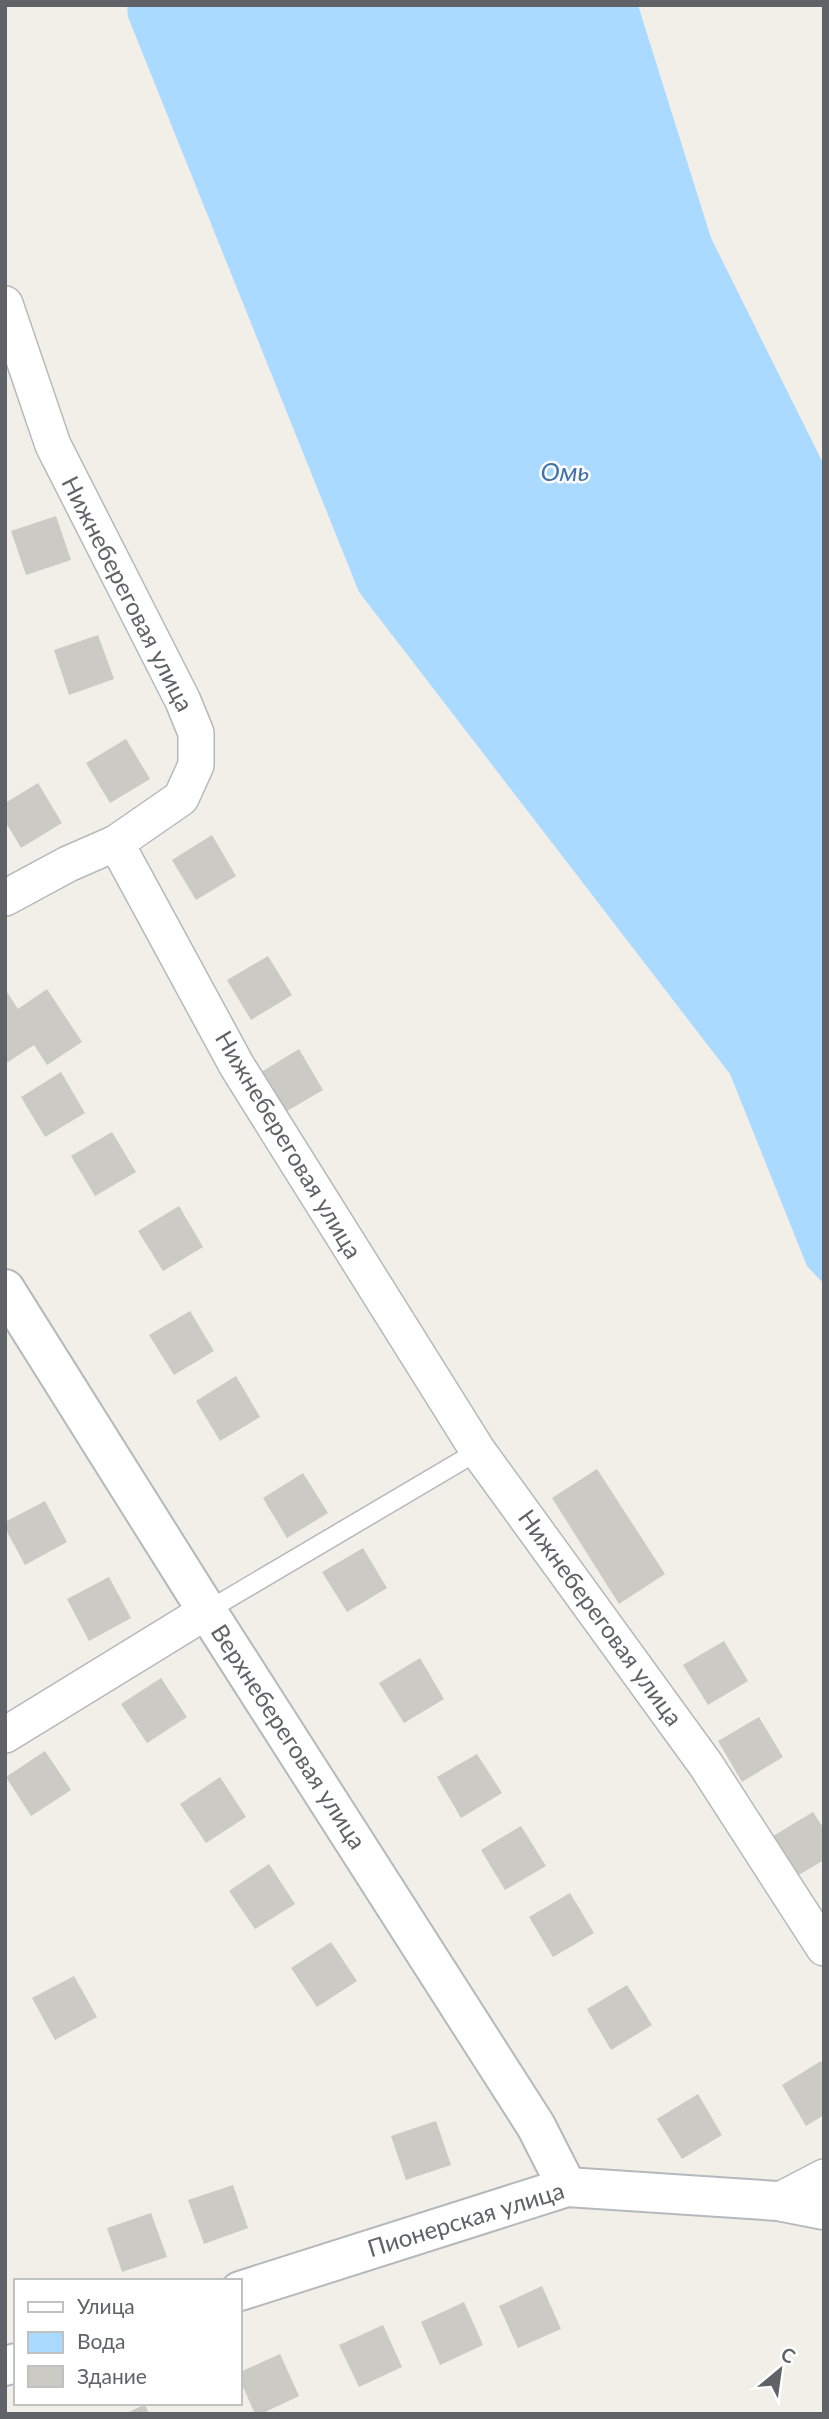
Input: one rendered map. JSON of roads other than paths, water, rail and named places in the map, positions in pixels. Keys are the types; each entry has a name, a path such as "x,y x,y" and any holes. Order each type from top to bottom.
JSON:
{"street":[{"name":"Нижнебереговая улица","path":"5,304 52,445 183,701 196,733 196,765 181,798 116,842 237,1066 478,1451 706,1765 824,1948"},
{"path":"5,898 116,842"},
{"name":"Верхнебереговая улица","path":"5,1289 207,1612 536,2126 567,2187"},
{"path":"5,1735 207,1612"},
{"path":"778,2201 824,2177"},
{"name":"Пионерская улица","path":"242,2290 567,2187 778,2201 824,2210"}],"lane":[{"path":"207,1612 478,1451"}],"water":[{"name":"Омь","path":"127,5 638,5 711,238 824,465 824,1284 807,1266 730,1074 359,592 128,17"}]}
